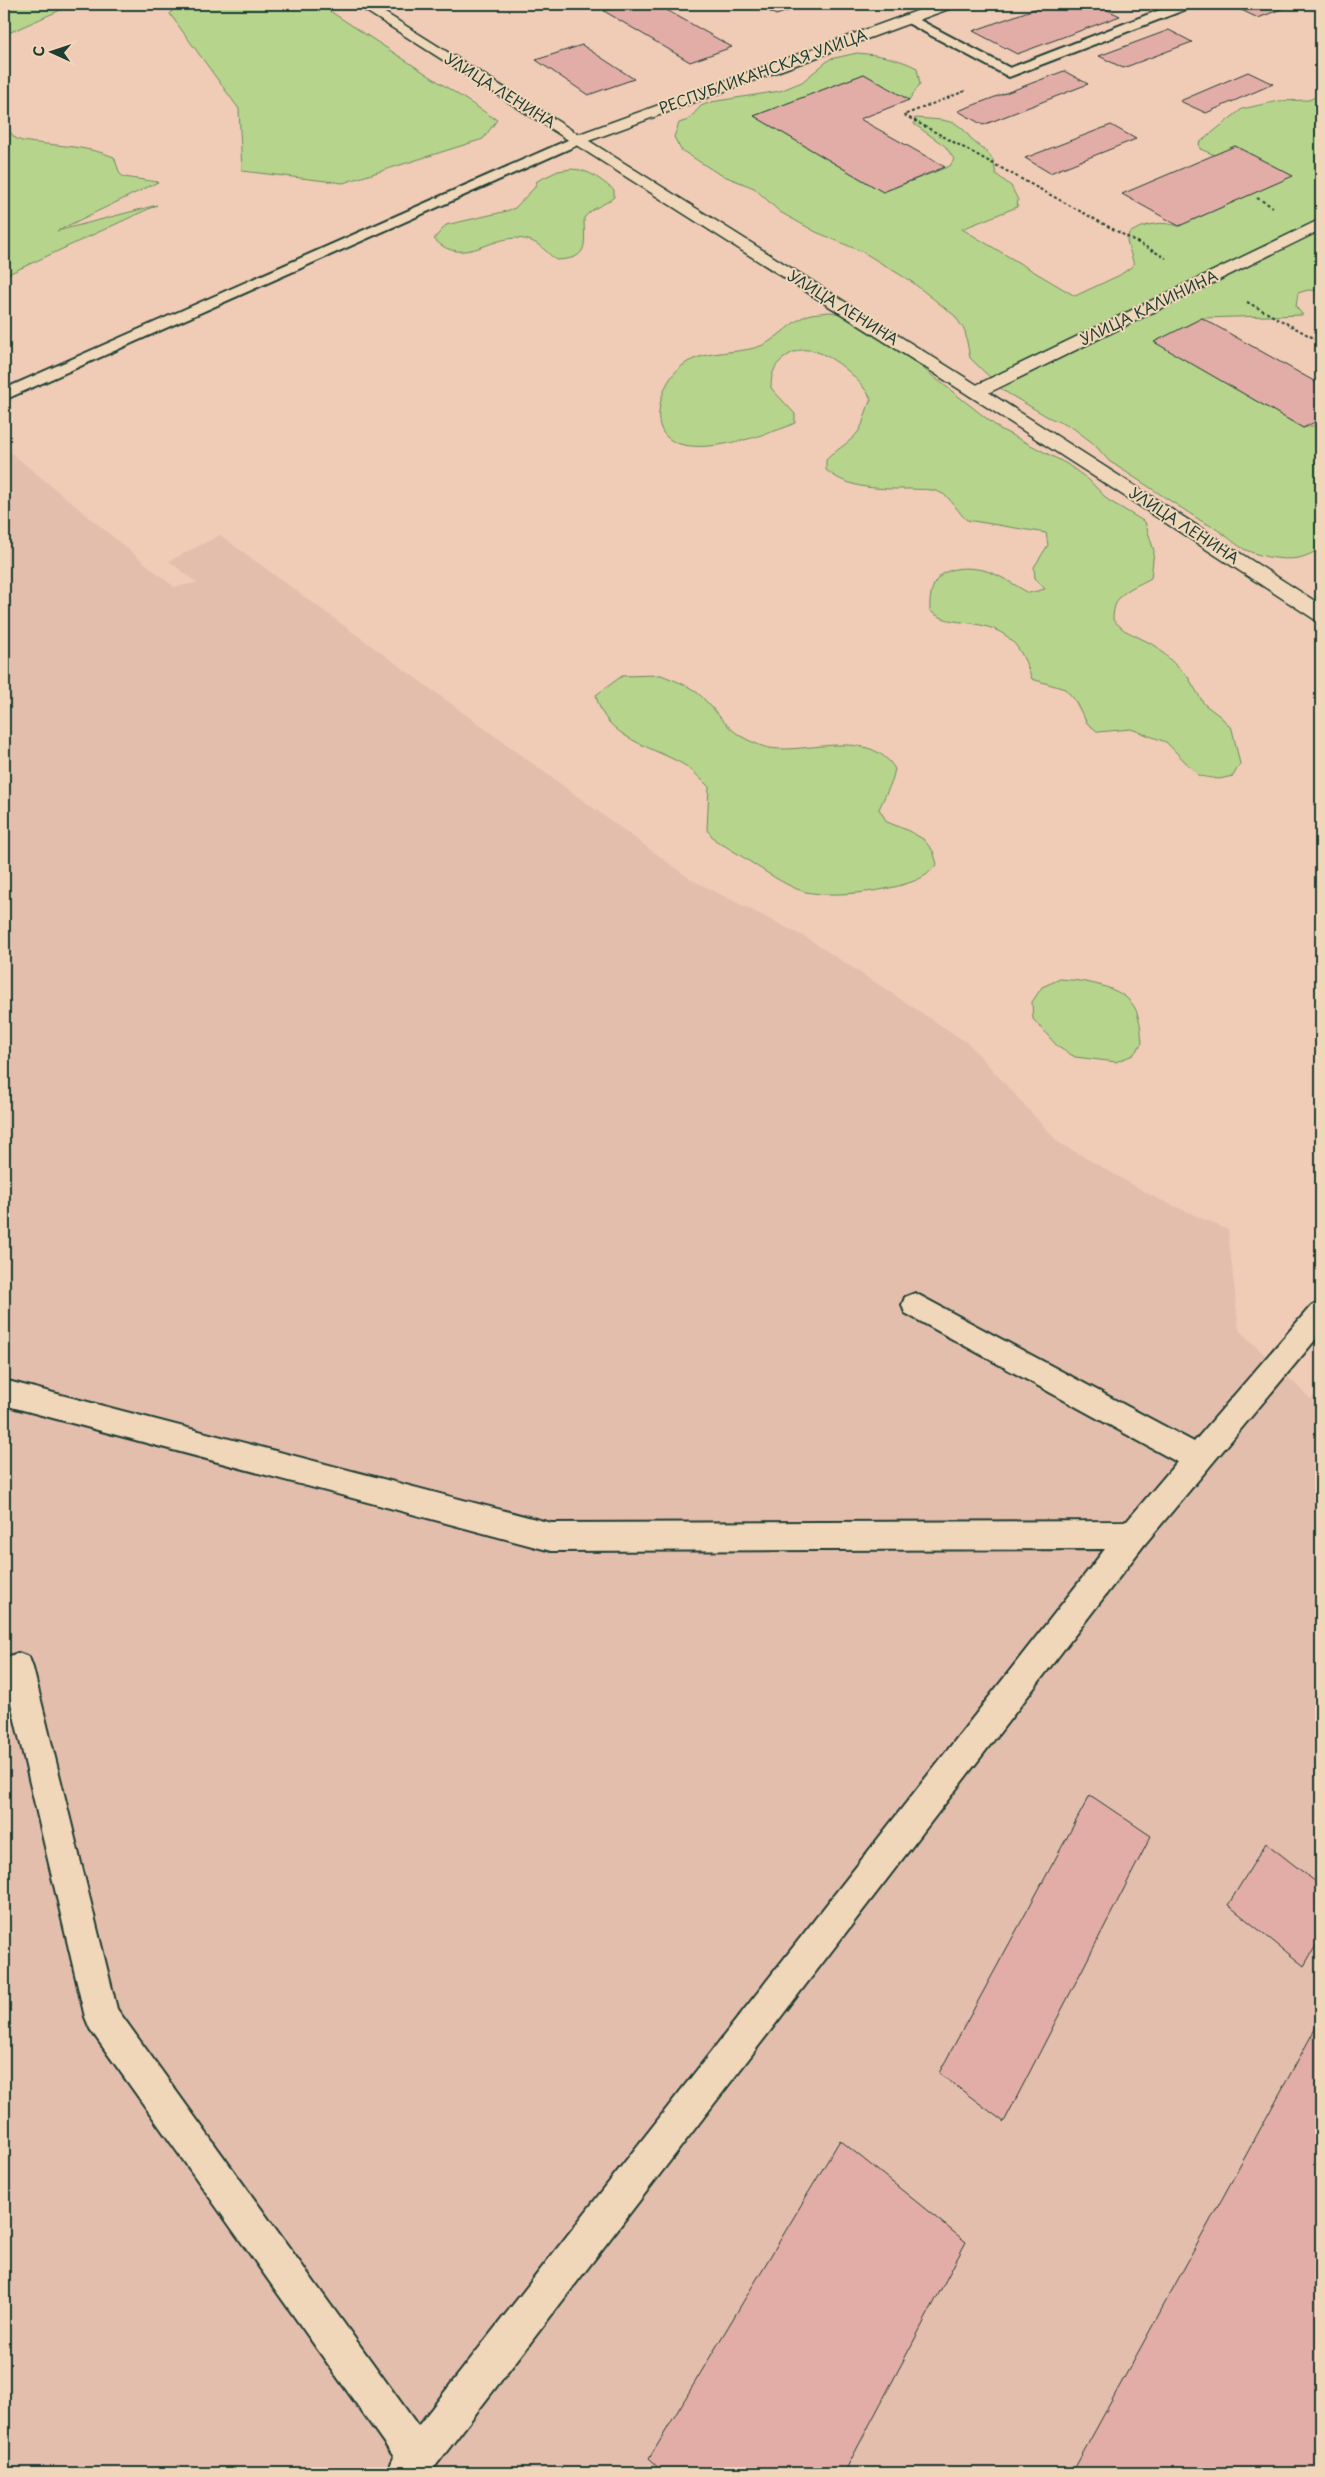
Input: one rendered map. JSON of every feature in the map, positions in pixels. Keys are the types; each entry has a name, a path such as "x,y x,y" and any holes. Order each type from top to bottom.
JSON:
{"street":[{"name":"УЛИЦА ЛЕНИНА","path":"362,4 976,392 1321,614"},
{"name":"РЕСПУБЛИКАНСКАЯ УЛИЦА","path":"577,140 949,4"},
{"name":"УЛИЦА КАЛИНИНА","path":"976,392 1321,224"}],"lane":[{"path":"907,19 1009,73 1187,4"},
{"path":"4,395 577,140"},
{"path":"915,1305 1198,1459"},
{"path":"18,1668 102,2017 411,2465 1134,1535 1321,1314"},
{"path":"4,1392 551,1537 1134,1535"}],"path":[{"path":"1009,73 904,115 1321,342"}],"shaded area":[{"path":"4,447 174,587 197,583 169,561 220,535 692,880 807,938 968,1043 1058,1142 1154,1197 1228,1230 1239,1330 1311,1399 1321,1387 1321,2473 4,2473"}],"green space":[{"path":"4,4 74,4 4,35"},
{"path":"177,4 319,4 497,120 483,139 343,183 242,171 239,109 170,14"},
{"path":"857,53 888,58 917,68 920,84 909,100 864,74 754,116 883,192 950,166 954,159 945,146 914,124 915,118 955,123 989,154 993,160 996,174 1011,186 1018,200 1017,207 962,229 1075,296 1120,275 1134,265 1127,241 1129,233 1154,224 1179,226 1292,176 1235,146 1215,155 1200,149 1199,143 1242,109 1278,101 1309,100 1321,94 1321,291 1308,290 1298,293 1296,307 1303,315 1202,318 1155,342 1303,428 1321,424 1321,549 1292,559 1268,557 1245,550 1109,461 1093,443 1073,428 1048,417 1004,391 970,358 965,331 955,316 912,282 863,252 816,232 780,212 754,188 719,174 681,150 674,137 679,123 688,120 701,106 711,102 780,91 802,82 830,59"},
{"path":"4,124 15,138 22,141 80,148 103,153 114,157 120,174 124,177 158,182 57,231 157,205 4,276"},
{"path":"571,169 589,173 614,190 614,197 591,211 584,218 583,248 575,257 556,260 536,243 516,238 469,250 457,251 446,248 434,239 446,225 515,208 535,187 537,181 558,171"},
{"path":"830,312 845,315 906,355 1000,429 1067,464 1089,480 1108,500 1145,522 1154,551 1151,578 1130,589 1119,598 1116,603 1113,620 1124,630 1156,646 1188,677 1204,704 1221,717 1232,729 1240,764 1233,776 1219,779 1199,776 1166,742 1131,729 1098,732 1087,723 1074,699 1065,689 1032,679 1023,656 1004,634 983,626 944,619 930,611 932,588 936,580 942,574 959,568 989,572 1029,593 1045,589 1035,578 1034,567 1048,545 1046,533 967,520 945,495 937,491 866,487 835,477 826,470 826,460 856,435 862,425 871,399 866,390 849,372 827,356 815,351 804,350 794,352 780,361 775,368 772,375 771,388 795,414 795,423 753,438 709,446 689,446 672,441 662,430 659,411 661,398 673,374 683,365 711,354 744,350 763,345 804,316"},
{"path":"661,675 695,691 735,732 762,746 786,749 854,745 870,749 884,756 895,769 892,781 879,809 887,822 923,839 933,851 937,864 926,875 901,885 868,892 818,894 806,892 786,884 716,841 707,830 709,787 686,766 619,732 601,710 596,695 622,676"},
{"path":"1060,979 1082,981 1106,987 1126,998 1134,1006 1138,1016 1142,1043 1133,1055 1116,1062 1075,1057 1058,1047 1033,1019 1032,1002 1042,987"}],"building":[{"path":"625,4 656,4 732,47 690,62 604,11"},
{"path":"756,4 798,4 803,6 776,15"},
{"path":"1048,4 1095,4 1120,16 1017,54 973,31"},
{"path":"1244,4 1294,4 1258,18 1235,7"},
{"path":"1169,30 1192,42 1123,68 1099,56"},
{"path":"582,45 634,79 588,95 536,60"},
{"path":"1064,71 1088,84 983,125 958,111"},
{"path":"1248,72 1273,84 1206,113 1180,101"},
{"path":"864,74 909,100 860,119 945,167 883,192 754,116"},
{"path":"1111,125 1136,139 1050,173 1025,158"},
{"path":"1235,146 1293,176 1179,226 1122,194"},
{"path":"1202,318 1321,385 1321,419 1303,428 1154,342"},
{"path":"1090,1795 1151,1836 1004,2122 939,2073"},
{"path":"1266,1843 1321,1886 1321,1937 1304,1966 1228,1905"},
{"path":"1321,2018 1321,2473 1072,2473"},
{"path":"840,2140 966,2242 844,2473 664,2473 649,2459"}]}
